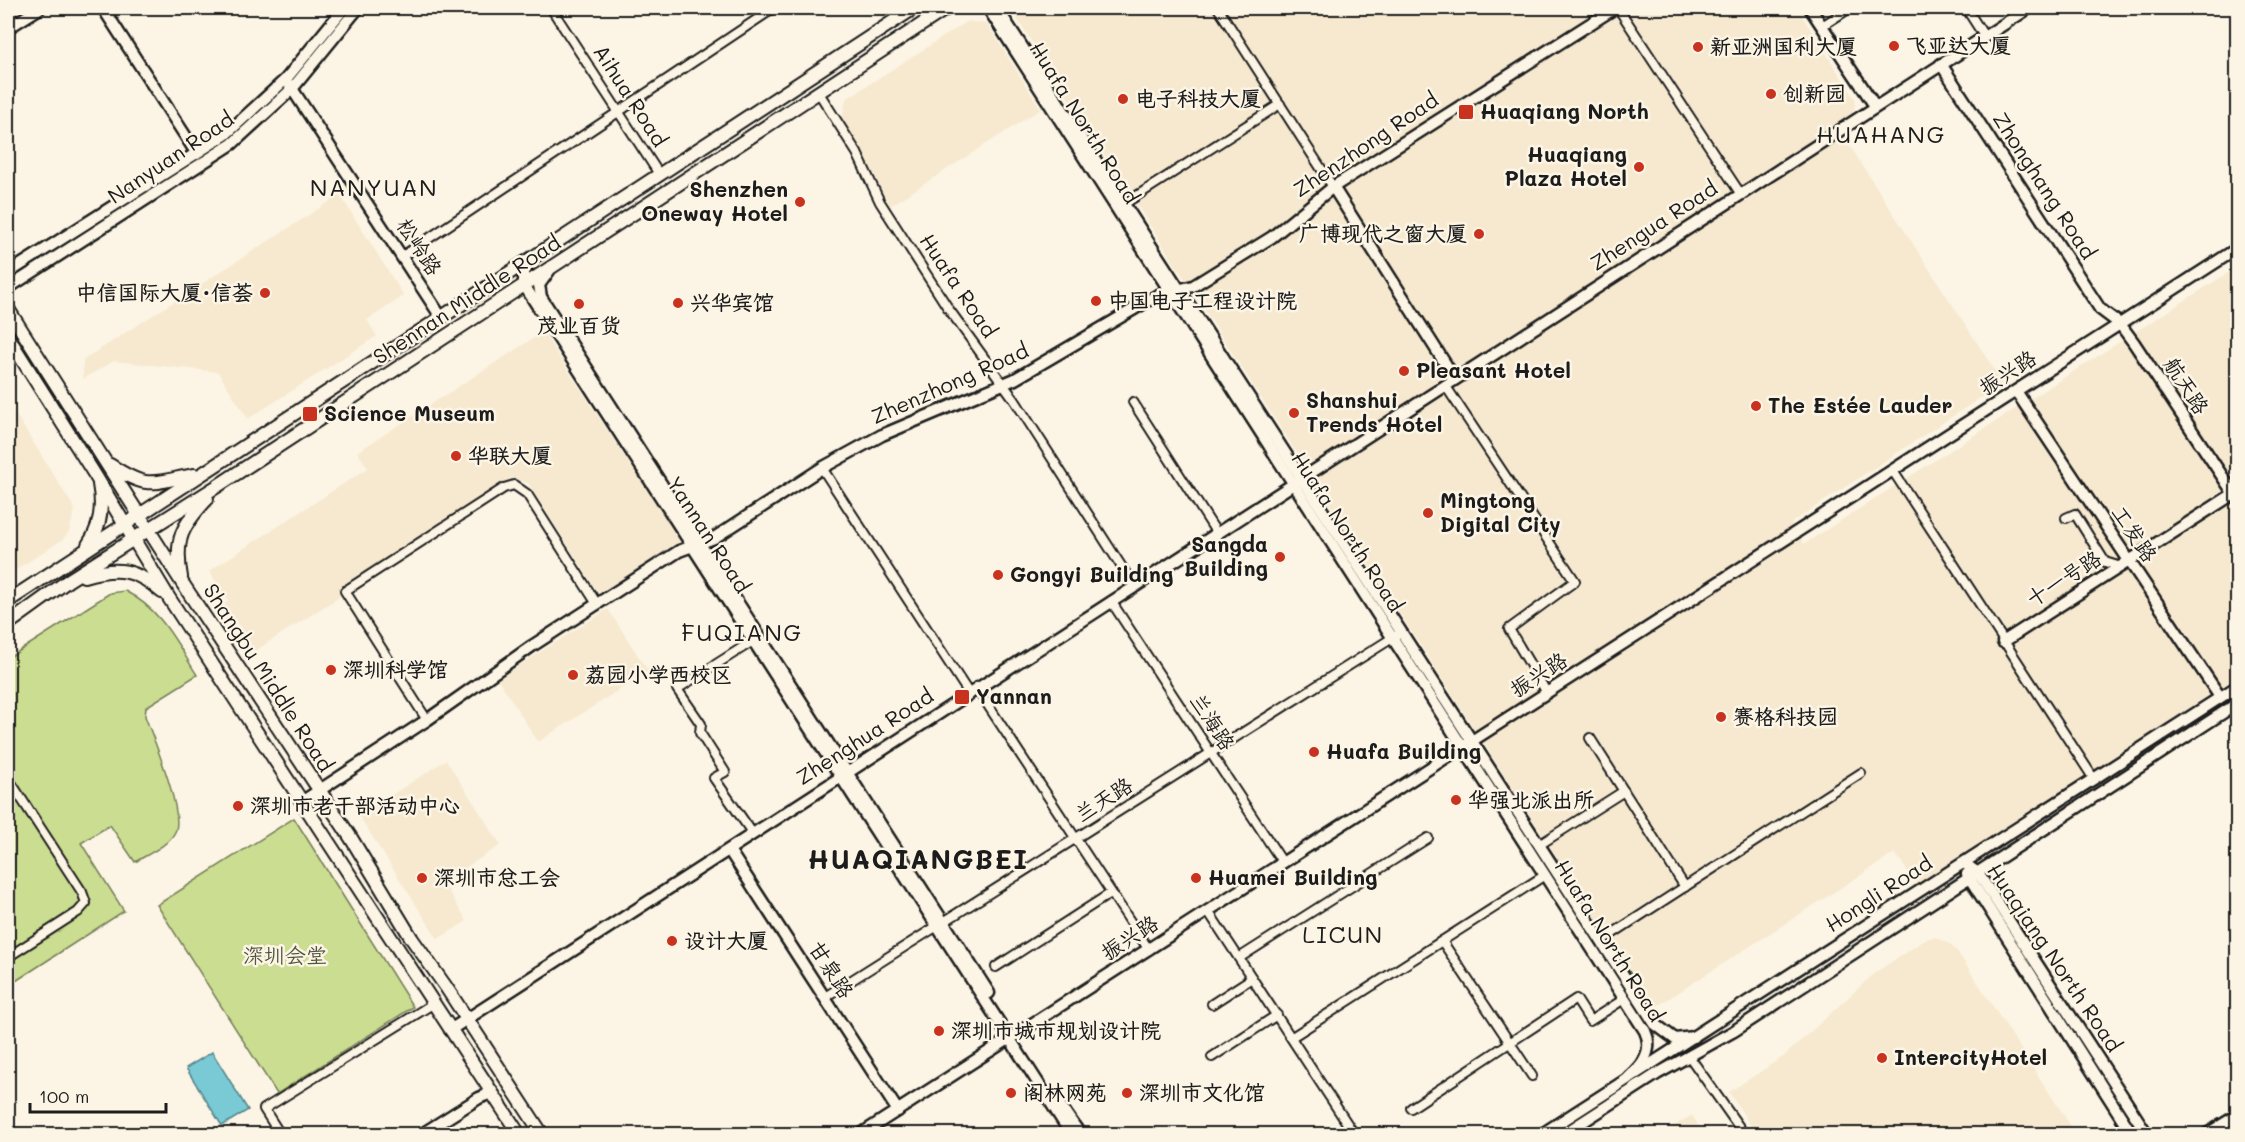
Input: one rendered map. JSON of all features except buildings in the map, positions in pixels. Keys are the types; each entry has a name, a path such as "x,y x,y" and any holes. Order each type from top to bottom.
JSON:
{"main road":[{"path":"8,28 40,8"},
{"path":"103,8 197,154"},
{"name":"Nanyuan Road","path":"8,273 197,154 251,112 286,79 344,8"},
{"name":"Nanyuan Road","path":"8,288 211,159 253,126 292,89 358,8"},
{"name":"Shennan Middle Road","path":"8,601 914,8"},
{"name":"Shennan Middle Road","path":"8,624 69,580 219,485 947,8"},
{"name":"Huafa North Road","path":"988,8 1397,635 1467,745 1545,875 1645,1031 1649,1043 1644,1061 1629,1077"},
{"name":"Huafa North Road","path":"997,8 1124,204 1174,290"},
{"name":"Zhenzhong Road","path":"303,801 679,551 696,546 822,468 882,435 1004,385 1174,290 1193,286 1272,237 1333,187 1616,8"},
{"path":"1810,8 1875,106"},
{"name":"Zhengua Road","path":"1297,481 2029,8"},
{"name":"Zhonghang Road","path":"1941,64 2100,309 2120,324"},
{"name":"松岭路","path":"286,79 441,317"},
{"path":"1333,187 1450,382"},
{"name":"振兴路","path":"861,1134 2238,248"},
{"path":"524,285 524,272 532,257"},
{"name":"Yannan Road","path":"554,265 539,285 541,297 696,546"},
{"name":"Yannan Road","path":"524,285 844,773 1071,1134"},
{"name":"Shangbu Middle Road","path":"8,309 183,584 351,838 412,939 542,1134"},
{"name":"航天路","path":"2120,324 2236,495"},
{"name":"Shangbu Middle Road","path":"8,337 95,474 169,598 519,1134"},
{"name":"工发路","path":"2016,392 2125,564 2220,697"},
{"path":"106,462 127,477 146,483 161,483 202,473"},
{"path":"77,555 93,537 98,524 101,500 95,474"},
{"name":"Zhenghua Road","path":"450,1030 1297,481"},
{"path":"183,584 178,557 182,531 193,513 219,485"},
{"name":"十一号路","path":"2003,642 2236,495"},
{"path":"69,580 97,572 131,572 142,576 169,598"},
{"name":"Hongli Road","path":"1542,1134 2238,686"},
{"name":"Hongli Road","path":"1564,1134 1689,1056 1734,1031 2238,703"},
{"name":"Huafa North Road","path":"1467,745 1539,846 1657,1027 1675,1039 1694,1037"},
{"name":"甘泉路","path":"729,850 898,1111"},
{"name":"Huaqiang North Road","path":"1964,862 1978,873 2147,1134"},
{"name":"Huaqiang North Road","path":"1964,862 1968,879 2133,1134"},
{"name":"Yannan Road","path":"1012,1037 1080,1134"},
{"path":"422,1134 479,1098 491,1093"},
{"path":"2207,1134 2238,1115"}],"street":[{"name":"Aihua Road","path":"551,8 660,174"},
{"path":"401,257 774,8"},
{"path":"1218,8 1333,187"},
{"path":"1616,8 1740,193"},
{"path":"1821,26 1850,8"},
{"path":"1966,8 1984,36"},
{"name":"Huafa Road","path":"819,93 857,153 886,211 948,308 1004,385 1134,586"},
{"path":"1124,204 1280,104"},
{"path":"1450,382 1575,581 1509,629 1547,693"},
{"path":"1133,402 1216,532"},
{"path":"822,468 972,690 1076,838 1149,950"},
{"path":"1893,471 2094,778"},
{"path":"427,720 345,591 504,489 514,485 527,494 597,604"},
{"path":"2066,518 2075,514 2105,562 2125,564"},
{"name":"兰海路","path":"1111,601 1283,863"},
{"name":"兰天路","path":"825,997 1397,635"},
{"path":"753,834 714,778 724,772 700,733 700,724 677,689 757,639"},
{"path":"1590,738 1685,887"},
{"path":"1601,941 1861,773"},
{"path":"8,777 82,892 86,903 78,912 8,957"},
{"path":"1539,846 1624,791"},
{"path":"1239,958 1428,838"},
{"path":"1292,1037 1545,875"},
{"path":"996,967 1111,893"},
{"path":"1208,911 1354,1134"},
{"path":"1442,941 1532,1076"},
{"path":"1212,1004 1252,978"},
{"path":"1411,1108 1576,999 1590,1021 1624,999"},
{"path":"277,1133 264,1109 434,1003"},
{"path":"1212,1057 1277,1015"},
{"path":"1689,1056 1744,1134"}],"shaded area":[{"path":"1010,8 1797,8 1856,100 1846,140 2003,383 1791,523 1804,544 2237,267 2237,677 1917,885 1895,853 1654,1008"},
{"path":"968,21 987,24 1041,109 890,206 841,123 846,99"},
{"path":"340,195 404,296 367,320 377,336 248,419 218,372 114,361 83,379 83,360"},
{"path":"543,332 680,541 599,594 528,483 512,478 344,586 347,592 255,651 224,604 228,601 209,571 368,468 357,452"},
{"path":"8,402 75,509 69,532 62,540 14,571 8,562"},
{"name":"荔园小学西校区","path":"608,609 648,671 538,742 498,679"},
{"path":"446,760 501,845 443,882 467,921 438,939 359,816"},
{"path":"1935,937 1950,944 1959,954 2076,1134 1756,1134 1729,1092 1783,1057 1876,972 1926,939"},
{"path":"1692,1115 1704,1134 1661,1134"}],"green space":[{"path":"125,591 138,598 167,627 197,675 146,707 145,716 161,758 176,809 175,832 163,846 135,862 110,825 81,843 124,911 8,986 8,658 110,593"},
{"name":"深圳会堂","path":"294,818 413,1007 277,1094 157,905"}],"water":[{"path":"212,1052 248,1110 222,1126 186,1068"}],"place":[{"name":"飞亚达大厦","path":"1894,46"},
{"name":"新亚洲国利大厦","path":"1698,47"},
{"name":"创新园","path":"1771,94"},
{"name":"电子科技大厦","path":"1123,99"},
{"name":"Huaqiang North","path":"1466,112"},
{"name":"Huaqiang Plaza Hotel","path":"1639,167"},
{"name":"Shenzhen Oneway Hotel","path":"800,202"},
{"name":"广博现代之窗大厦","path":"1479,234"},
{"name":"中信国际大厦·信荟","path":"265,293"},
{"name":"中国电子工程设计院","path":"1096,301"},
{"name":"兴华宾馆","path":"678,303"},
{"name":"茂业百货","path":"579,304"},
{"name":"Pleasant Hotel","path":"1404,371"},
{"name":"The Estée Lauder","path":"1756,406"},
{"name":"Shanshui Trends Hotel","path":"1294,413"},
{"name":"Science Museum","path":"310,414"},
{"name":"华联大厦","path":"456,456"},
{"name":"Mingtong Digital City","path":"1428,513"},
{"name":"Sangda Building","path":"1280,557"},
{"name":"Gongyi Building","path":"998,575"},
{"name":"深圳科学馆","path":"331,670"},
{"name":"荔园小学西校区","path":"573,675"},
{"name":"Yannan","path":"962,697"},
{"name":"赛格科技园","path":"1721,717"},
{"name":"Huafa Building","path":"1314,752"},
{"name":"华强北派出所","path":"1456,800"},
{"name":"深圳市老干部活动中心","path":"238,806"},
{"name":"深圳市总工会","path":"422,878"},
{"name":"Huamei Building","path":"1196,878"},
{"name":"设计大厦","path":"672,941"},
{"name":"深圳市城市规划设计院","path":"939,1031"},
{"name":"IntercityHotel","path":"1882,1058"},
{"name":"阁林网苑","path":"1011,1093"},
{"name":"深圳市文化馆","path":"1127,1093"}],"district":[{"name":"HUAHANG","path":"1881,135"},
{"name":"NANYUAN","path":"374,188"},
{"name":"FUQIANG","path":"742,633"},
{"name":"HUAQIANGBEI","path":"918,860"},
{"name":"LICUN","path":"1343,935"}]}
